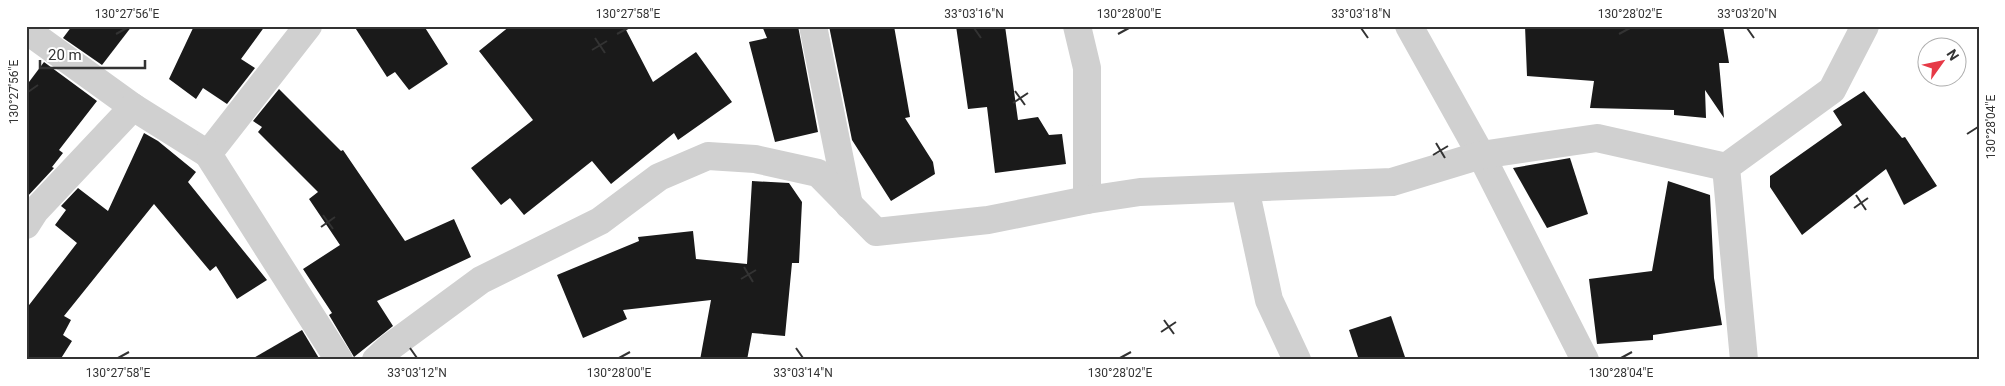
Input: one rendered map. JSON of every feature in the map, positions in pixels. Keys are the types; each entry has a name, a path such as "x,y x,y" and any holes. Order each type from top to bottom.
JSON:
{"street":[{"path":"208,154 308,26"},
{"path":"813,26 849,205"},
{"path":"1077,26 1087,68 1087,200"},
{"path":"1409,26 1481,155 1585,360"},
{"path":"376,360 390,347 481,280 600,221 659,177 708,156 755,159 818,173 876,232 988,220 1087,200 1140,192 1392,182 1481,155 1597,138 1726,167 1832,90 1865,26"},
{"path":"33,40 133,107 208,154 340,360"},
{"path":"26,225 35,211 133,107"},
{"path":"1726,167 1744,360"},
{"path":"1245,188 1269,300 1297,360"}],"building":[{"path":"72,26 132,26 102,65 63,38"},
{"path":"194,26 265,26 241,59 255,68 227,104 203,88 196,99 169,79"},
{"path":"354,26 424,26 448,64 409,90 395,72 387,77"},
{"path":"510,26 624,26 653,82 696,52 732,102 678,140 674,133 611,184 592,161 524,215 510,198 501,205 471,168 533,120 479,51"},
{"path":"762,26 798,26 818,132 775,142 749,42 767,38"},
{"path":"829,26 894,26 910,117 905,118 933,162 935,174 891,201 852,140"},
{"path":"956,26 1005,26 1018,120 1038,117 1049,135 1062,134 1066,164 995,173 987,107 968,109"},
{"path":"1525,26 1723,26 1729,63 1719,63 1724,118 1705,90 1706,118 1674,115 1674,110 1590,108 1594,81 1527,76"},
{"path":"44,62 97,101 59,150 63,153 52,167 54,168 26,198 26,86"},
{"path":"279,89 341,151 343,150 405,241 454,219 471,257 377,301 393,326 354,357 329,315 332,313 303,269 340,245 309,199 318,192 258,132 262,127 253,121"},
{"path":"1864,91 1902,138 1905,137 1937,186 1904,205 1886,169 1802,235 1770,187 1770,176 1842,125 1833,111"},
{"path":"144,133 158,141 196,172 188,182 267,280 237,299 216,266 210,271 154,204 64,316 71,320 63,335 72,341 60,360 26,360 26,309 77,243 55,225 66,210 61,206 78,188 108,211"},
{"path":"1570,158 1588,214 1547,228 1513,168"},
{"path":"752,181 789,183 802,202 799,263 792,263 785,336 752,333 747,360 700,360 711,300 623,310 627,319 583,338 557,275 639,241 638,237 693,231 696,259 747,264"},
{"path":"1668,181 1710,195 1714,278 1722,325 1653,335 1653,340 1597,344 1589,279 1652,271"},
{"path":"1391,316 1406,360 1359,360 1349,330"},
{"path":"302,330 320,360 250,360"}]}
